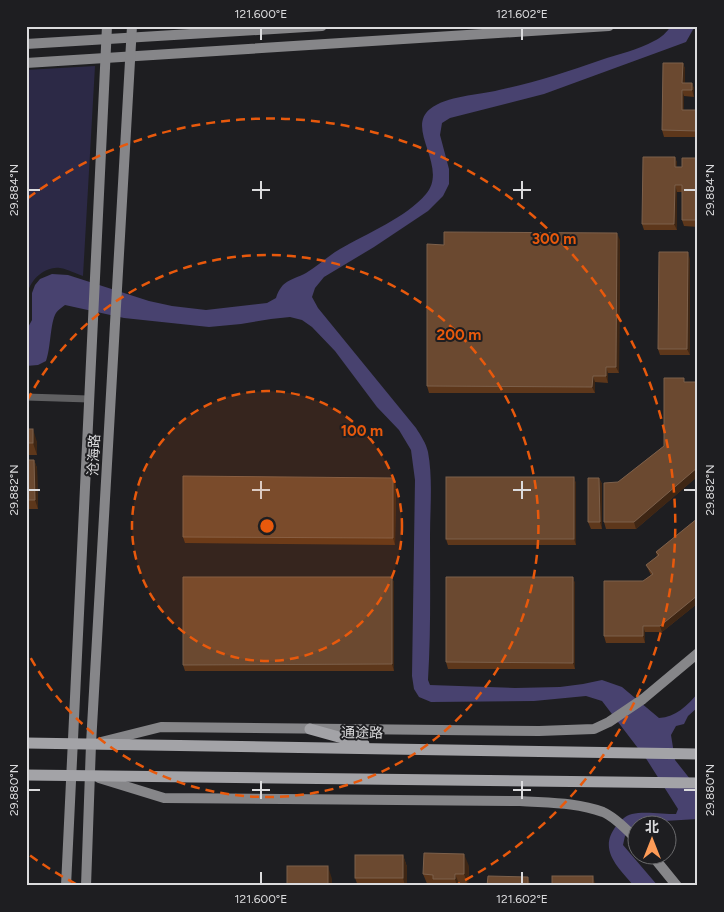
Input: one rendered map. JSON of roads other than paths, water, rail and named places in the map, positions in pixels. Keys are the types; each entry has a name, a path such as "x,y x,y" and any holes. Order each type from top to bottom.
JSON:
{"main road":[{"name":"沧海路","path":"66,886 107,26"},
{"path":"26,44 106,38 132,32 322,26"},
{"path":"26,63 130,58 609,26"},
{"name":"沧海路","path":"86,886 91,744 132,32"},
{"path":"91,744 161,727 538,731 594,729 609,722 643,699 698,653"},
{"path":"310,729 380,749"},
{"name":"通途路","path":"26,743 698,754"},
{"path":"26,775 698,783"},
{"path":"90,776 164,798 520,801 571,804 604,813 626,828"},
{"path":"659,864 677,886"}],"street":[{"path":"26,397 89,399"}]}
